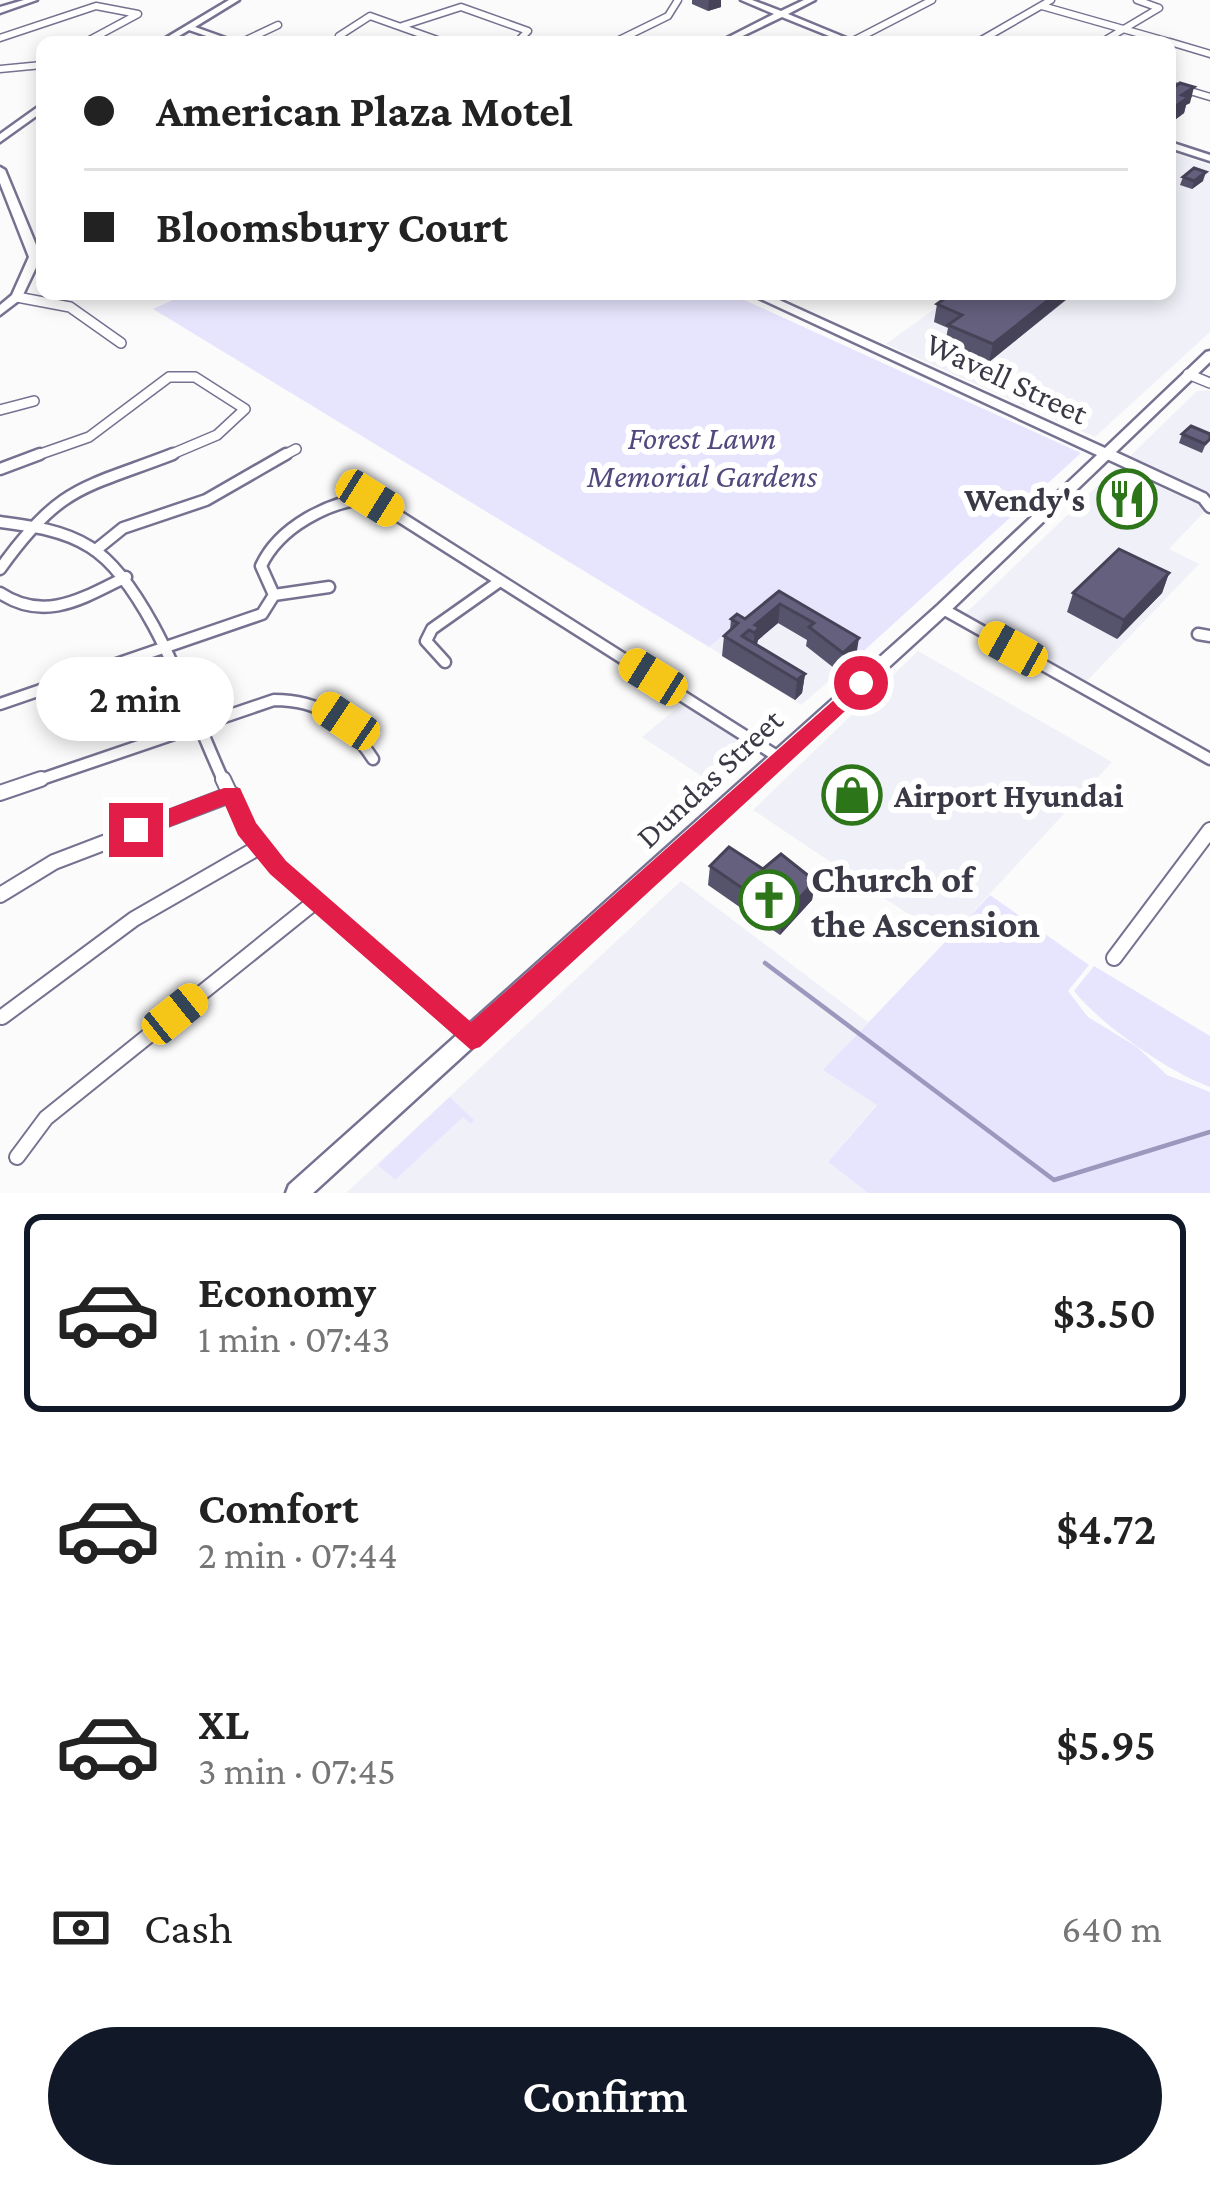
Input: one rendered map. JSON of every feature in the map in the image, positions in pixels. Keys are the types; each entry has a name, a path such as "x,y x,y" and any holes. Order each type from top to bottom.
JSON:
{"main road":[{"path":"0,10 33,0"},
{"path":"175,36 235,0"},
{"path":"746,0 835,36"},
{"path":"735,36 811,0"},
{"path":"190,28 217,36"},
{"path":"0,139 36,112"},
{"path":"1176,146 1206,153"},
{"path":"0,170 36,252"},
{"path":"0,311 17,297 36,260"},
{"name":"Wavell Street","path":"769,300 1105,452"},
{"name":"Dundas Street","path":"297,1193 943,609 1210,355"}],"street":[{"path":"627,36 668,16 678,0"},
{"path":"863,36 932,0"},
{"path":"988,36 1051,0"},
{"path":"1112,36 1159,8 1137,0"},
{"path":"1042,5 1148,36"},
{"path":"0,38 96,6 138,14 97,36"},
{"path":"402,26 460,7 529,36"},
{"path":"339,36 364,17 427,36"},
{"path":"251,36 278,25"},
{"path":"1176,44 1210,54"},
{"path":"0,69 36,65"},
{"path":"1176,87 1210,97"},
{"path":"0,213 17,209"},
{"path":"17,297 70,307 122,344"},
{"path":"1188,374 1210,383"},
{"path":"0,469 89,437 169,377 195,377 243,404 244,416 237,423 177,454 72,491 0,569"},
{"path":"0,410 34,401"},
{"path":"98,549 123,528 206,500 296,449"},
{"path":"1105,452 1207,501"},
{"path":"0,704 262,614 274,595 261,566 271,545 338,502 370,498 780,758"},
{"path":"0,522 37,526 98,549 126,577 165,648 246,828 316,901 471,1038"},
{"path":"0,593 12,603 46,613 126,577"},
{"path":"445,662 428,648 426,640 433,628 500,581"},
{"path":"274,595 329,587"},
{"path":"943,609 1210,759"},
{"path":"0,793 274,700 298,698 321,704 346,721 373,759"},
{"path":"0,895 55,862 232,794"},
{"path":"1114,958 1210,830"},
{"path":"2,1017 134,919 261,846"},
{"path":"17,1157 46,1118 316,901"}],"shaded area":[{"path":"1176,154 1210,165 1210,332 1095,437 886,344 947,300 1176,300"},
{"path":"1210,390 1210,494 1130,456 1197,391"},
{"path":"1116,468 1208,508 1169,549 1199,564 1084,684 964,615"},
{"path":"766,602 857,657 801,705 709,647"},
{"path":"918,651 1112,762 947,940 753,810"},
{"path":"683,703 757,753 720,788 642,737"},
{"path":"681,881 868,1022 824,1070 877,1104 828,1162 868,1193 346,1193"}],"green space":[{"name":"Forest Lawn Memorial Gardens","path":"173,300 744,300 1081,453 857,657 766,602 709,647 153,309"},
{"path":"990,895 1089,965 1068,991 1088,1017 1137,1047 1167,1075 1210,1092 1210,1193 868,1193 828,1162 877,1105 823,1070"},
{"path":"1094,966 1210,1036 1210,1087 1137,1046 1086,1005 1074,991"},
{"path":"450,1097 474,1120 471,1124 463,1117 395,1180 378,1165"}],"building":[{"path":"1176,86 1194,87 1176,106"},
{"path":"1194,168 1206,172 1194,181 1183,177"},
{"path":"943,300 1048,300 993,344 948,325 962,315 937,304"},
{"path":"1191,426 1210,434 1210,439 1205,444 1182,434"},
{"path":"1116,474 1154,490 1146,497 1110,480"},
{"path":"1119,549 1169,573 1124,620 1073,593"},
{"path":"779,591 859,638 843,653 809,627 814,623 780,604 755,625 759,627 755,633 749,630 742,636 805,674 797,680 724,636 738,623 731,619 737,614 745,619"},
{"path":"729,847 763,869 781,854 815,881 783,916 710,866"}],"waterway":[{"path":"765,963 1054,1180 1210,1132"}],"place":[{"name":"Wendy's","path":"1127,499"},
{"name":"Airport Hyundai","path":"852,795"},
{"name":"Church of the Ascension","path":"769,900"}],"route":[{"path":"136,830 232,794 246,828 278,868 471,1038 861,683"}]}
